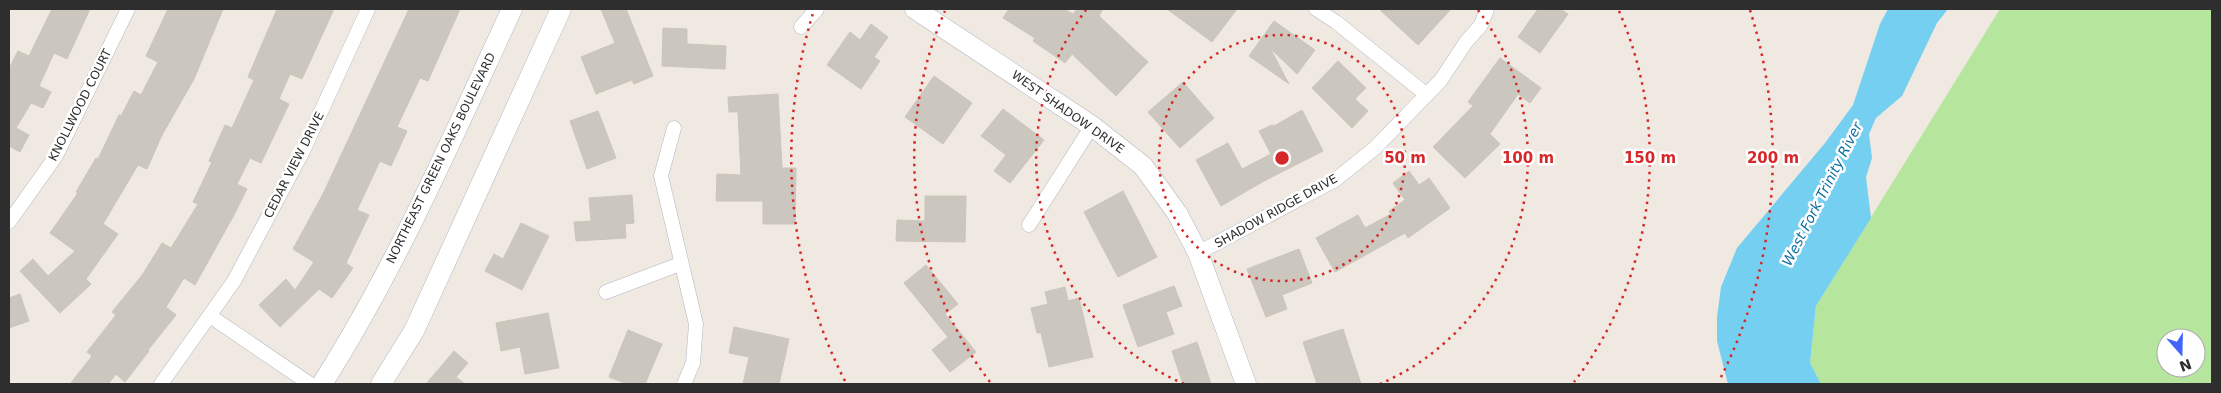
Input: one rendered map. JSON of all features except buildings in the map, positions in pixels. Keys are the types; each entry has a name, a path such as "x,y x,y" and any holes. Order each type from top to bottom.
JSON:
{"main road":[{"name":"NORTHEAST GREEN OAKS BOULEVARD","path":"322,384 347,345 421,205 512,9"},
{"path":"381,384 414,331 561,9"},
{"name":"WEST SHADOW DRIVE","path":"915,9 1092,126 1142,166 1177,213 1198,253 1246,384"}],"street":[{"name":"KNOLLWOOD COURT","path":"9,222 56,156 128,9"},
{"name":"CEDAR VIEW DRIVE","path":"161,384 234,281 303,151 368,9"},
{"path":"801,28 817,9"},
{"path":"1316,9 1336,22 1427,95"},
{"name":"SHADOW RIDGE DRIVE","path":"1198,253 1335,180 1375,148 1441,80 1466,42 1481,25 1488,9"},
{"path":"1029,225 1092,126"},
{"path":"674,128 661,176 680,264 696,324 693,363 684,384"},
{"path":"606,292 680,264"},
{"path":"210,316 310,384"}],"green space":[{"path":"2000,9 2212,9 2212,384 1821,384 1810,363 1816,306"}],"water":[{"name":"West Fork Trinity River","path":"1888,9 1948,9 1937,23 1902,96 1876,118 1869,134 1872,158 1866,177 1871,218 1816,306 1810,363 1821,384 1728,384 1717,341 1717,317 1721,287 1737,248 1825,143 1853,105 1880,24"}]}
